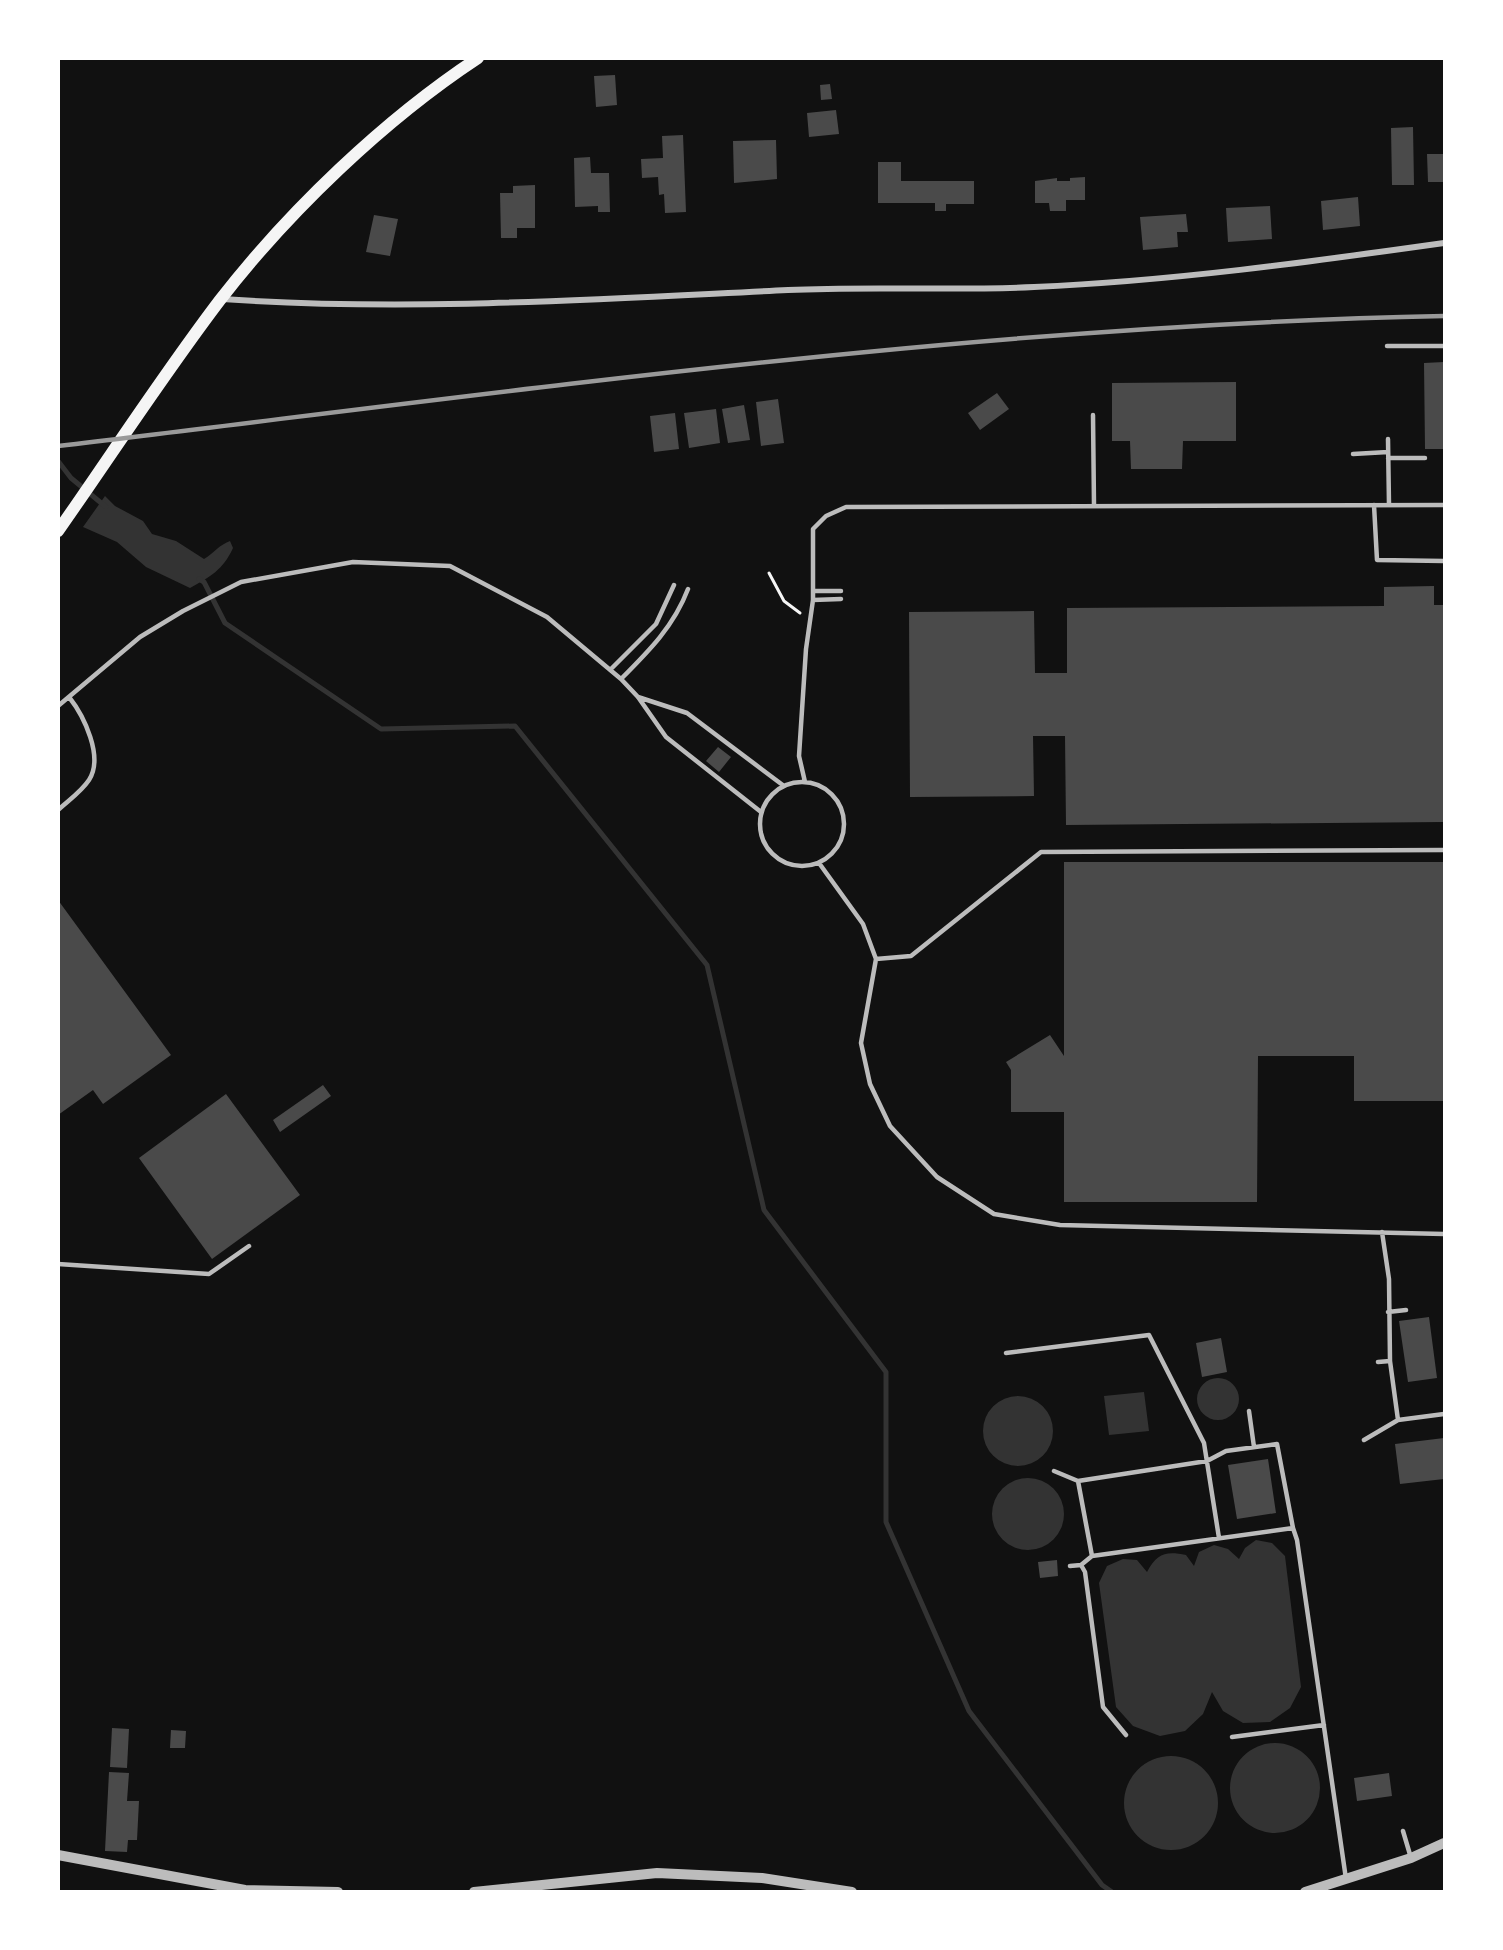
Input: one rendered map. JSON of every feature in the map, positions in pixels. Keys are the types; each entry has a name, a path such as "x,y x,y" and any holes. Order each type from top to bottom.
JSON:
{"main road":[{"path":"58,531 221,299 291,219 362,148 446,79 478,58"}],"street":[{"path":"221,299 294,304 553,301 792,290 1035,287 1205,274 1444,243"},
{"path":"1305,1892 1410,1858 1444,1843"},
{"path":"58,1855 245,1890 338,1892"},
{"path":"474,1892 657,1873 762,1878 852,1892"}],"lane":[{"path":"1387,346 1444,346"},
{"path":"1093,415 1094,506"},
{"path":"1388,439 1389,505"},
{"path":"1353,454 1388,452"},
{"path":"1388,458 1425,458"},
{"path":"1374,505 1377,560 1444,561"},
{"path":"805,782 799,756 806,649 813,600 813,529 826,516 846,507 1444,505"},
{"path":"58,706 140,637 241,582 353,562 450,566 547,618 621,679 638,697 666,737 761,812"},
{"path":"610,670 656,624 674,585"},
{"path":"621,679 667,631 680,611 688,589"},
{"path":"813,591 841,591"},
{"path":"813,600 841,599"},
{"path":"58,810 81,790 94,768 89,735 69,697"},
{"path":"638,697 687,713 784,786"},
{"path":"805,782 819,786 830,793 839,804 844,817 844,831 831,855 819,863 806,867 792,866 770,851 761,833 761,812 766,802 784,786 805,782"},
{"path":"876,959 911,956 1041,852 1444,850"},
{"path":"819,863 863,924 876,959 861,1043 870,1084 890,1126 937,1177 994,1214 1060,1225 1444,1234"},
{"path":"1382,1232 1389,1279 1390,1361 1398,1420"},
{"path":"58,1264 209,1274 249,1246"},
{"path":"1388,1312 1406,1310"},
{"path":"1006,1353 1149,1335 1204,1443 1219,1538"},
{"path":"1378,1362 1390,1361"},
{"path":"1249,1411 1254,1447"},
{"path":"1364,1440 1398,1420 1444,1414"},
{"path":"1054,1471 1078,1481 1207,1461 1226,1451 1277,1444 1293,1528 1346,1879"},
{"path":"1078,1481 1092,1556"},
{"path":"1070,1566 1082,1565 1092,1556 1293,1528"},
{"path":"1082,1565 1085,1572 1103,1707 1126,1735"},
{"path":"1232,1737 1324,1725"},
{"path":"1403,1831 1410,1858"}],"path":[{"path":"769,573 784,601 801,614"}],"shaded area":[{"path":"105,496 115,506 143,521 152,534 176,541 204,559 230,541 233,548 225,562 215,572 190,588 146,567 117,542 83,527"},
{"path":"1218,1378 1233,1384 1239,1399 1233,1414 1218,1420 1203,1414 1197,1399 1203,1384"},
{"path":"1144,1392 1149,1431 1109,1435 1104,1396"},
{"path":"1018,1396 1037,1402 1047,1412 1053,1431 1047,1450 1037,1460 1018,1466 999,1460 989,1450 983,1431 989,1412 999,1402"},
{"path":"1028,1478 1048,1484 1058,1494 1064,1514 1058,1534 1048,1544 1028,1550 1008,1544 998,1534 992,1514 998,1494 1008,1484"},
{"path":"1256,1540 1272,1543 1285,1556 1301,1687 1290,1708 1270,1722 1243,1723 1223,1711 1212,1692 1203,1714 1185,1731 1160,1736 1133,1726 1116,1707 1099,1583 1107,1566 1123,1559 1137,1560 1147,1572 1158,1557 1173,1553 1186,1555 1194,1566 1199,1552 1214,1545 1228,1549 1239,1559 1245,1548"},
{"path":"1275,1743 1300,1751 1312,1763 1320,1788 1312,1813 1300,1825 1275,1833 1250,1825 1238,1813 1230,1788 1238,1763 1250,1751"},
{"path":"1171,1756 1189,1759 1204,1770 1215,1785 1218,1803 1215,1821 1204,1836 1189,1847 1171,1850 1153,1847 1138,1836 1127,1821 1124,1803 1127,1785 1138,1770 1153,1759"}],"building":[{"path":"615,75 617,105 596,107 594,76"},
{"path":"830,84 832,99 821,100 820,85"},
{"path":"836,110 839,134 809,137 807,113"},
{"path":"1413,127 1414,185 1392,185 1391,128"},
{"path":"683,135 686,212 665,213 664,194 659,195 658,177 642,178 641,159 663,158 662,136"},
{"path":"776,140 777,179 734,183 733,141"},
{"path":"1427,154 1444,154 1444,182 1428,182"},
{"path":"590,157 591,173 609,173 610,212 598,212 598,206 575,207 574,158"},
{"path":"878,162 901,162 901,181 974,181 974,204 946,204 946,211 935,211 935,203 878,203"},
{"path":"1085,177 1085,200 1066,200 1066,211 1050,211 1049,203 1035,203 1035,181 1057,178 1057,181 1070,181 1070,178"},
{"path":"535,185 535,228 517,228 517,238 501,238 500,193 513,193 513,186"},
{"path":"1358,197 1360,226 1323,230 1321,201"},
{"path":"1270,206 1272,239 1228,242 1226,208"},
{"path":"1186,214 1188,232 1177,232 1178,247 1143,250 1140,217"},
{"path":"374,215 398,219 390,256 366,252"},
{"path":"1444,362 1444,449 1425,449 1424,363"},
{"path":"1236,382 1236,441 1183,441 1182,469 1131,469 1130,441 1112,441 1112,383"},
{"path":"997,393 1009,409 980,430 968,413"},
{"path":"778,399 784,443 761,446 756,402"},
{"path":"744,405 750,440 728,443 722,409"},
{"path":"716,409 720,443 689,448 684,413"},
{"path":"675,413 679,449 654,452 650,416"},
{"path":"1434,586 1434,605 1444,605 1444,822 1066,825 1065,736 1033,736 1034,796 910,797 909,612 1034,611 1035,673 1067,673 1067,608 1384,606 1384,587"},
{"path":"718,747 731,757 719,772 706,761"},
{"path":"1064,862 1444,862 1444,1101 1354,1101 1354,1056 1258,1056 1257,1202 1064,1202 1064,1112 1011,1112 1011,1070 1006,1062 1050,1035 1064,1056"},
{"path":"58,900 171,1055 103,1104 93,1090 58,1115"},
{"path":"323,1085 331,1096 280,1132 273,1120"},
{"path":"226,1094 300,1195 212,1259 139,1158"},
{"path":"1429,1317 1437,1378 1408,1382 1399,1321"},
{"path":"1221,1338 1227,1372 1202,1377 1196,1343"},
{"path":"1444,1438 1444,1479 1400,1484 1395,1444"},
{"path":"1268,1459 1276,1513 1237,1519 1228,1465"},
{"path":"1057,1560 1058,1576 1040,1578 1038,1562"},
{"path":"112,1728 129,1729 127,1768 110,1767"},
{"path":"171,1730 186,1731 185,1748 170,1748"},
{"path":"109,1772 129,1773 127,1801 139,1801 137,1840 128,1840 127,1852 105,1851"},
{"path":"1389,1773 1392,1796 1357,1801 1354,1778"}],"waterway":[{"path":"58,461 71,478 106,507"},
{"path":"199,579 204,582 225,623 381,729 515,726 707,965 764,1210 886,1372 886,1522 969,1711 1102,1885 1112,1892"}],"railway":[{"path":"58,446 577,383 923,347 1097,332 1270,322 1444,316"}]}
